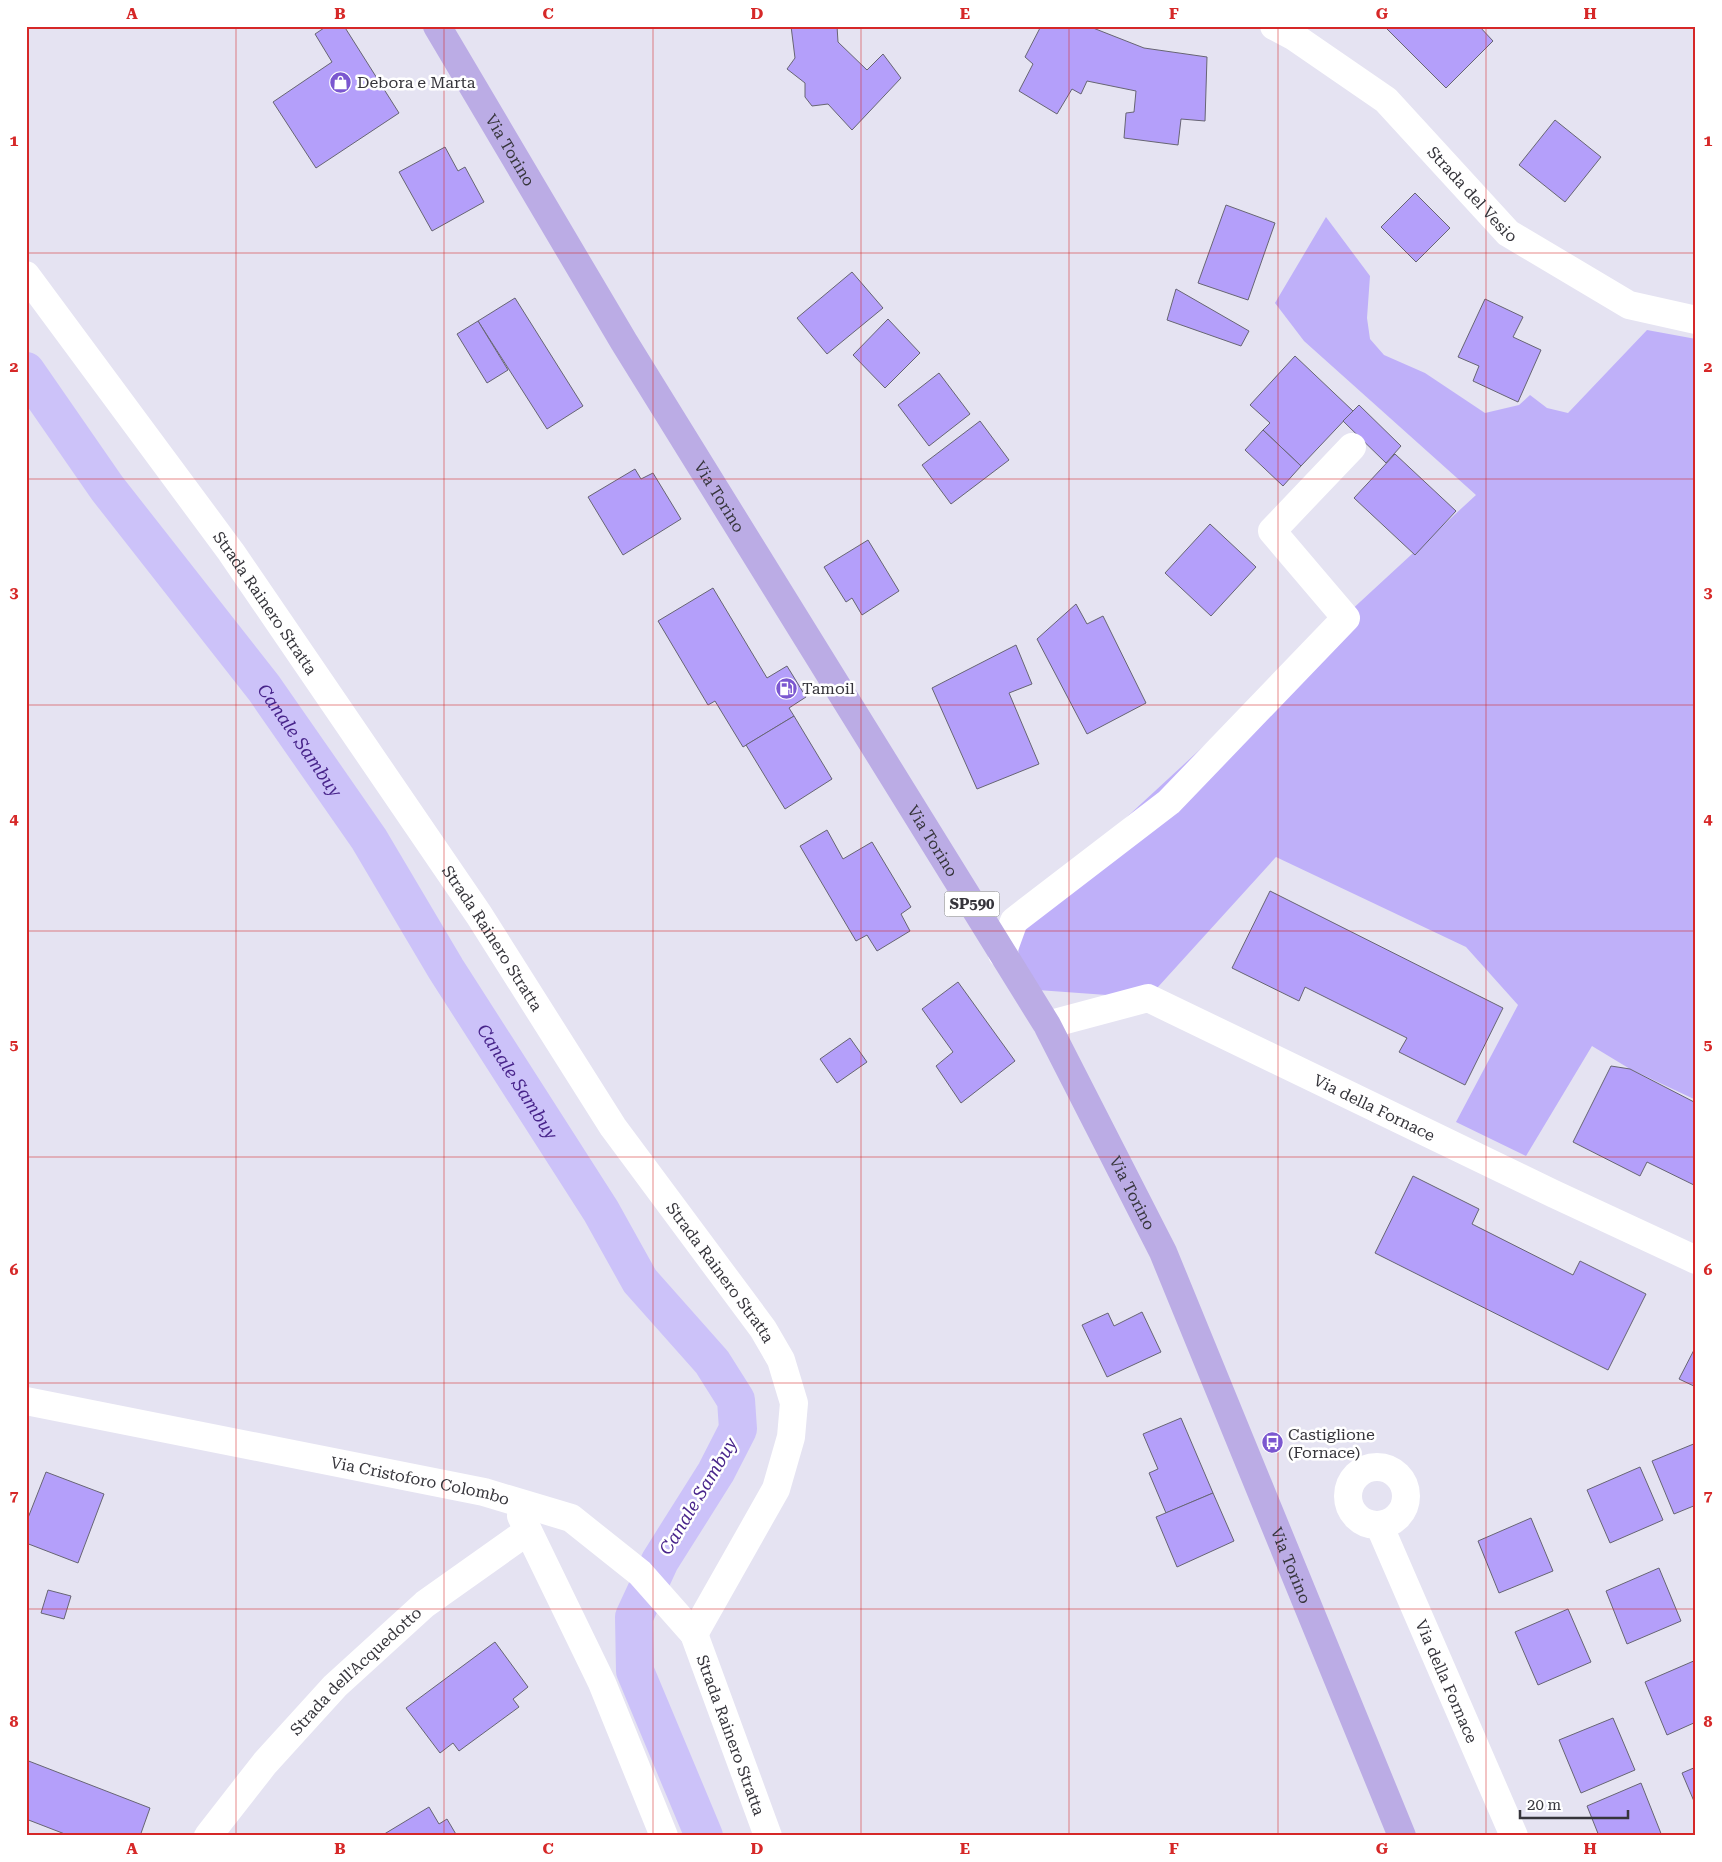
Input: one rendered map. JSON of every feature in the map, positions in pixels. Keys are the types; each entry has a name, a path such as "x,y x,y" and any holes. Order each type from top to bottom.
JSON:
{"main road":[{"name":"Via Torino","path":"438,26 624,342 1047,1025 1163,1252 1402,1836"}],"street":[{"name":"Strada del Vesio","path":"1274,26 1293,36 1386,100 1508,233 1629,305 1696,320"},
{"name":"Strada Rainero Stratta","path":"26,275 231,552 479,915 613,1127 763,1329 781,1360 794,1403 791,1438 776,1489 694,1634"},
{"path":"1002,954 1014,921 1169,802 1346,618 1272,531 1352,446"},
{"name":"Via della Fornace","path":"1047,1025 1148,998 1554,1194 1696,1260"},
{"name":"Via Cristoforo Colombo","path":"26,1401 484,1492 514,1501 602,1683 664,1836"},
{"name":"Strada Rainero Stratta","path":"514,1501 572,1518 640,1572 694,1634 768,1836"},
{"name":"Via della Fornace","path":"1380,1526 1514,1836"},
{"name":"Strada dell'Acquedotto","path":"208,1836 266,1763 335,1686 425,1604 528,1531"}],"shaded area":[{"path":"1326,217 1370,276 1367,318 1370,339 1384,355 1425,373 1485,413 1519,405 1530,395 1547,408 1568,413 1647,330 1696,339 1696,1100 1630,1069 1592,1046 1526,1156 1456,1122 1518,1005 1466,947 1276,857 1148,998 1024,989 1014,921 1476,495 1304,341 1275,303"}],"building":[{"name":"Debora e Marta","path":"327,26 344,26 399,113 316,168 273,102 332,62 315,34"},
{"path":"791,26 837,26 838,42 867,70 883,54 901,78 852,130 828,104 812,106 805,97 805,83 787,69 795,58"},
{"path":"1041,26 1088,26 1144,48 1207,57 1205,121 1181,119 1178,145 1124,138 1126,113 1134,112 1136,91 1087,81 1081,94 1072,89 1057,114 1019,91 1033,64 1025,57"},
{"path":"1384,26 1479,26 1493,41 1446,88"},
{"path":"1555,120 1601,157 1565,202 1519,165"},
{"path":"445,147 458,171 465,167 484,202 432,231 399,172"},
{"path":"1415,193 1450,228 1416,262 1381,227"},
{"path":"1226,205 1275,223 1248,300 1198,283"},
{"path":"852,272 883,308 827,354 797,318"},
{"path":"1176,289 1249,331 1241,346 1167,320"},
{"path":"515,298 583,406 547,429 478,321"},
{"path":"1485,299 1523,317 1513,337 1541,350 1518,402 1473,381 1479,366 1458,357"},
{"path":"888,319 920,353 885,388 853,355"},
{"path":"478,321 508,370 487,383 457,334"},
{"path":"1295,356 1353,411 1301,466 1263,430 1270,423 1250,405"},
{"path":"939,373 970,414 929,446 898,405"},
{"path":"1359,405 1401,446 1386,463 1343,421"},
{"path":"980,421 1009,460 951,504 922,465"},
{"path":"1263,430 1301,466 1283,486 1245,450"},
{"path":"1395,454 1456,511 1415,555 1354,498"},
{"path":"635,469 641,479 653,473 681,519 623,555 588,497"},
{"path":"1210,524 1256,567 1211,616 1165,573"},
{"path":"868,540 899,591 862,615 852,598 846,602 824,567"},
{"path":"713,588 767,678 787,666 806,697 789,708 794,716 743,747 715,701 708,705 658,621"},
{"path":"1076,604 1087,624 1103,616 1146,703 1087,734 1037,639"},
{"path":"1016,645 1032,684 1009,693 1039,764 977,789 932,688"},
{"path":"794,716 832,779 785,809 746,745"},
{"path":"827,830 843,859 872,842 911,907 901,914 910,931 877,951 867,935 856,941 800,846"},
{"path":"1270,891 1503,1008 1465,1085 1399,1052 1407,1038 1305,987 1299,1001 1232,968"},
{"path":"958,982 1015,1061 961,1103 936,1066 953,1052 922,1009"},
{"path":"850,1038 867,1062 837,1083 820,1059"},
{"path":"1611,1066 1630,1069 1696,1103 1696,1186 1647,1162 1640,1176 1573,1142"},
{"path":"1413,1176 1479,1209 1472,1224 1573,1275 1580,1261 1646,1294 1608,1370 1375,1253"},
{"path":"1142,1312 1161,1352 1107,1377 1082,1325 1108,1313 1114,1326"},
{"path":"1696,1346 1696,1387 1679,1379"},
{"path":"1181,1418 1213,1493 1166,1513 1149,1473 1158,1469 1143,1434"},
{"path":"1696,1443 1696,1505 1674,1514 1652,1461"},
{"path":"1640,1467 1663,1520 1610,1543 1587,1490"},
{"path":"46,1472 104,1494 78,1563 26,1543 26,1523"},
{"path":"1213,1493 1234,1541 1177,1567 1156,1517"},
{"path":"1531,1518 1553,1571 1499,1593 1478,1541"},
{"path":"1659,1568 1681,1621 1627,1644 1606,1591"},
{"path":"48,1590 71,1596 64,1619 41,1613"},
{"path":"1568,1609 1591,1662 1538,1685 1515,1632"},
{"path":"495,1642 528,1687 513,1699 519,1707 459,1751 453,1743 440,1753 406,1708"},
{"path":"1696,1660 1696,1722 1667,1735 1645,1682"},
{"path":"1613,1718 1635,1770 1581,1793 1559,1740"},
{"path":"26,1760 150,1808 140,1836 70,1836 26,1819"},
{"path":"1696,1767 1696,1806 1682,1773"},
{"path":"1641,1783 1662,1836 1599,1836 1587,1806"},
{"path":"429,1807 439,1824 447,1819 457,1836 381,1836"}],"waterway":[{"name":"Canale Sambuy","path":"26,371 107,488 264,688 369,839 446,969 601,1211 640,1281 712,1362 736,1400 738,1429 716,1472 660,1561 634,1617 635,1671 704,1836"}],"place":[{"name":"Debora e Marta","path":"341,82"},
{"name":"Tamoil","path":"786,688"},
{"name":"Castiglione (Fornace)","path":"1272,1443"}]}
